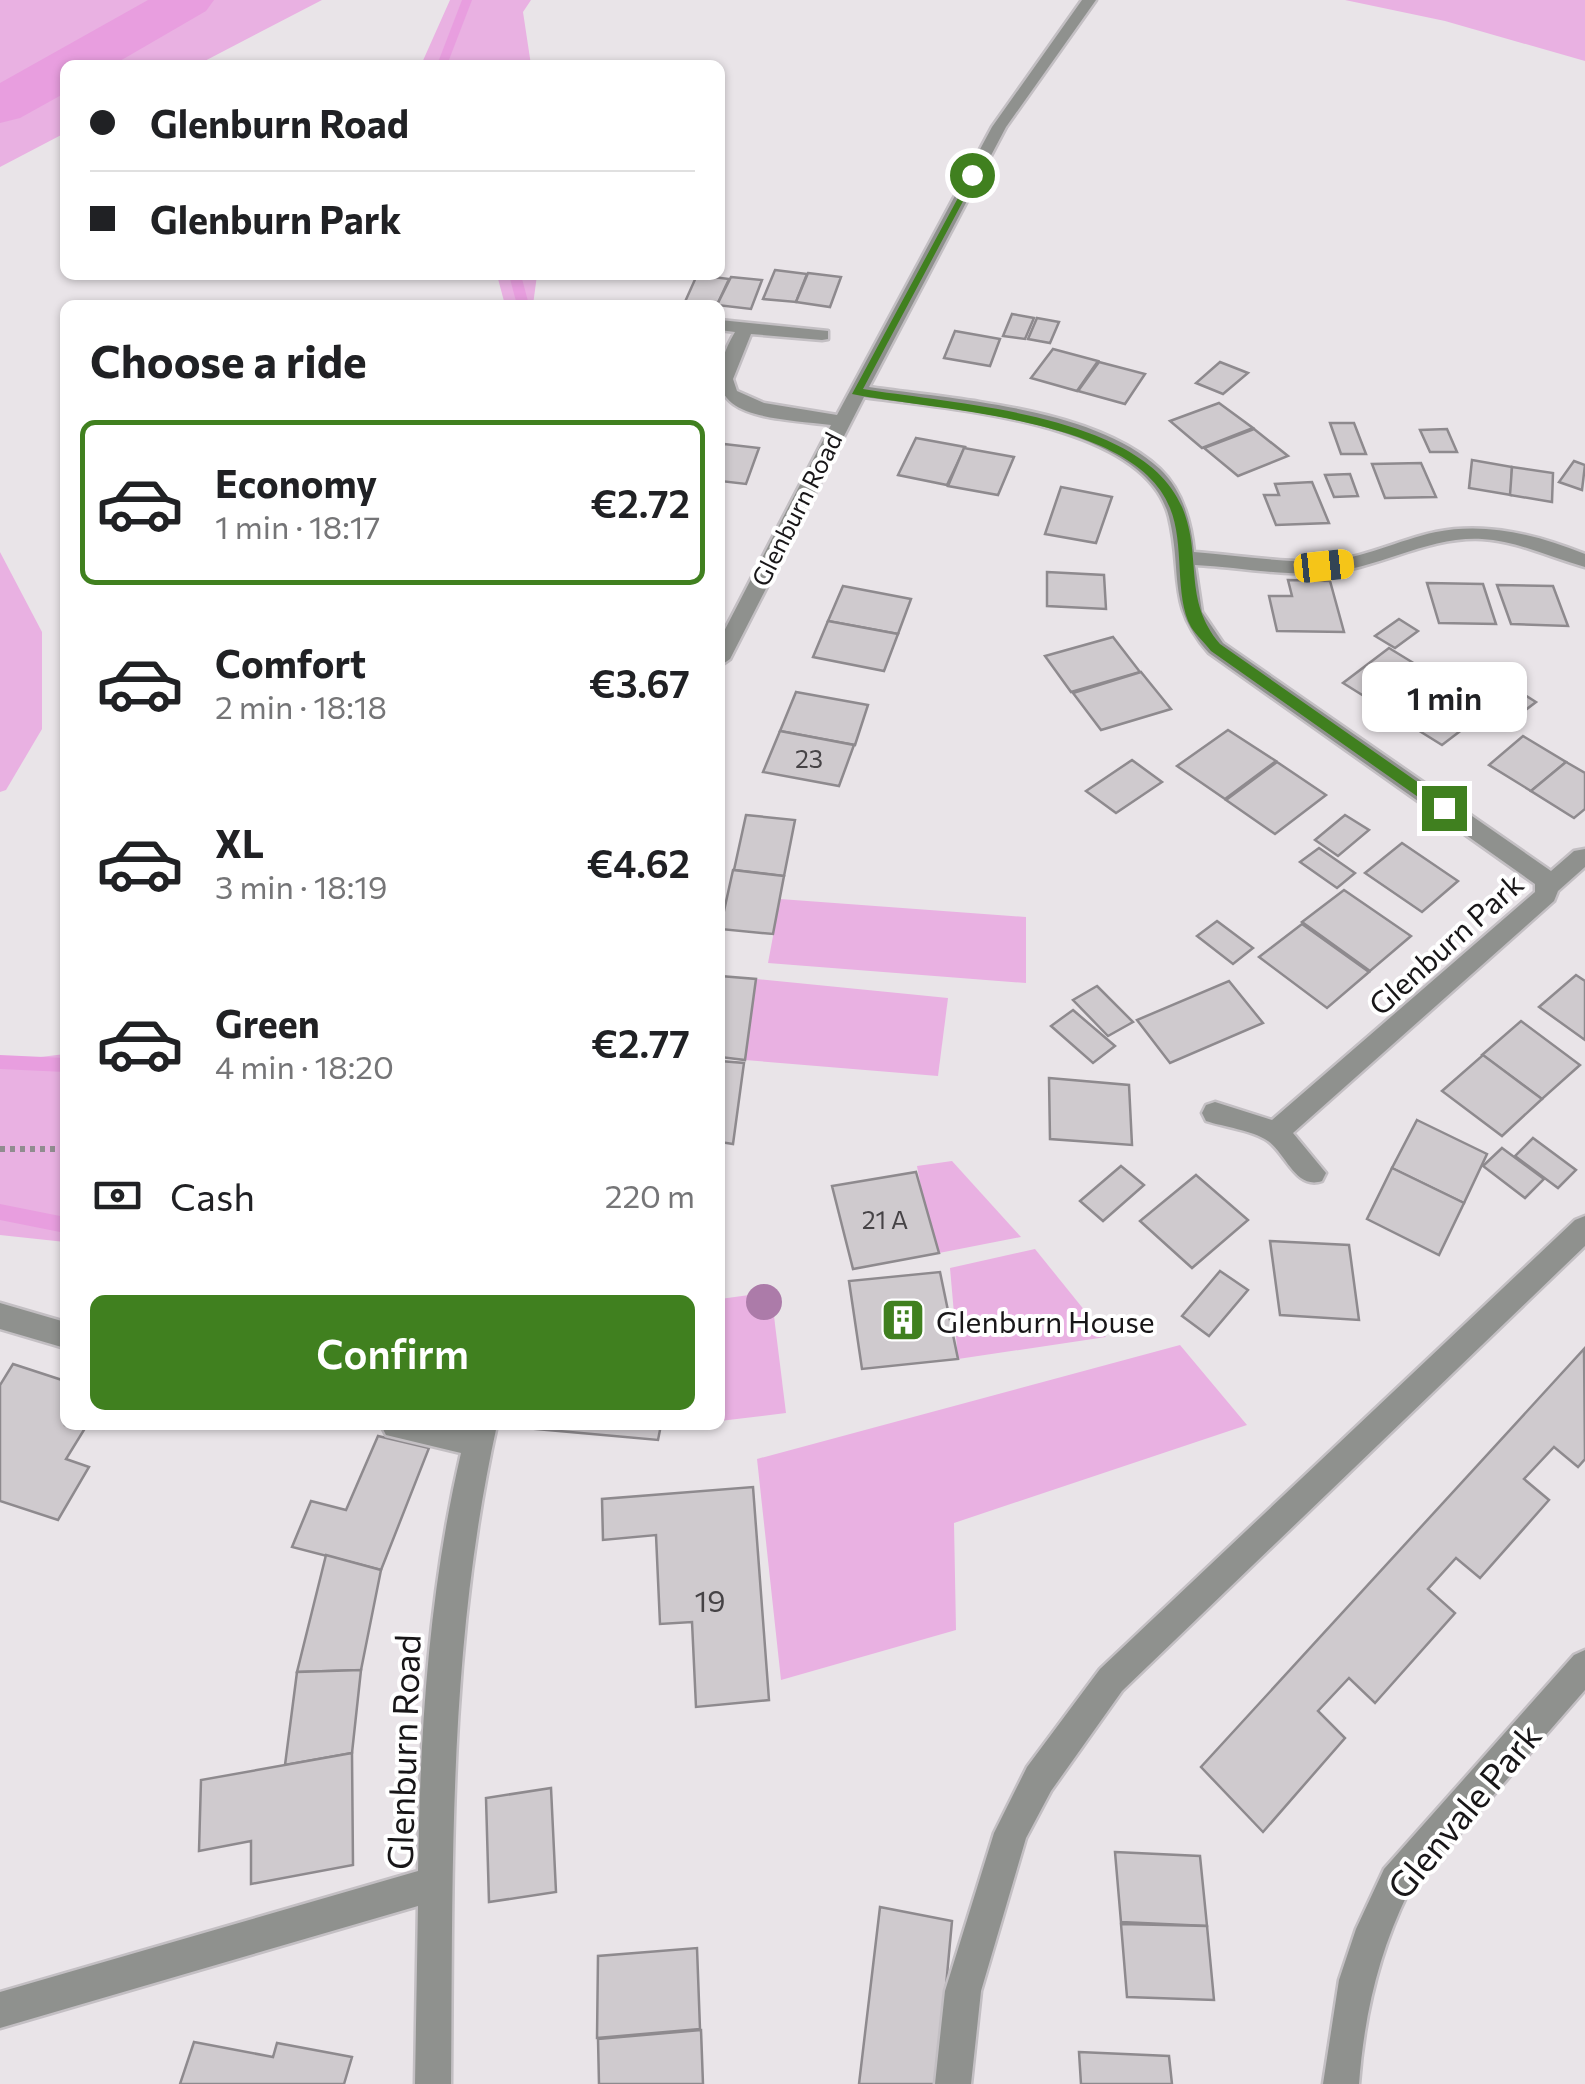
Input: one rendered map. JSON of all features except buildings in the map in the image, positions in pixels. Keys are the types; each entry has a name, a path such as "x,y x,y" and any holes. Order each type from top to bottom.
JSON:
{"street":[{"name":"Glenburn Road","path":"725,641 999,127 1089,0"},
{"path":"725,326 822,335"},
{"path":"725,376 746,328"},
{"path":"725,389 732,397 761,408 841,420"},
{"name":"Glenburn Park","path":"856,391 1051,423 1114,446 1159,478 1170,493 1188,558 1190,604 1197,625 1216,648 1549,884 1546,895 1276,1132"},
{"path":"1188,558 1324,566 1366,560 1424,540 1481,533 1544,545 1585,561"},
{"path":"1549,884 1582,857"},
{"path":"1215,1113 1276,1132 1313,1174"},
{"path":"952,2084 963,1990 1011,1833 1039,1779 1111,1680 1585,1228"},
{"path":"0,1316 60,1334"},
{"path":"443,1430 480,1434"},
{"name":"Glenburn Road","path":"433,2084 444,1634 480,1434"},
{"name":"Glenvale Park","path":"1342,2084 1344,2033 1375,1919 1396,1882 1585,1666"},
{"path":"0,2010 437,1883"}],"path":[{"path":"0,1149 60,1150"}],"shaded area":[{"path":"0,0 322,0 207,60 60,60 60,136 0,167"},
{"path":"450,0 531,0 523,12 530,60 423,60"},
{"path":"1345,0 1585,0 1585,61 1445,21"},
{"path":"498,280 536,280 534,300 504,300"},
{"path":"0,552 42,632 42,729 6,790 0,792"},
{"path":"780,899 1026,917 1026,983 768,963"},
{"path":"756,979 948,998 938,1076 745,1060"},
{"path":"60,1055 60,1241 0,1235 0,1062"},
{"path":"952,1161 1021,1237 939,1253 933,1250 917,1166"},
{"path":"1035,1249 1106,1337 958,1359 950,1268"},
{"path":"771,1292 786,1413 725,1420 725,1298"},
{"path":"1180,1345 1247,1425 954,1523 956,1630 781,1680 757,1459"}],"waterway":[{"path":"82,60 187,0"},
{"path":"444,60 467,0"},
{"path":"0,106 60,73"},
{"path":"516,280 522,300"},
{"path":"0,1062 60,1065"},
{"path":"0,1212 60,1224"}],"place":[{"name":"Glenburn House","path":"903,1320"}],"route":[{"path":"972,175 856,391 1063,426 1134,458 1159,478 1170,493 1188,558 1190,604 1197,625 1216,648 1444,808"}]}
